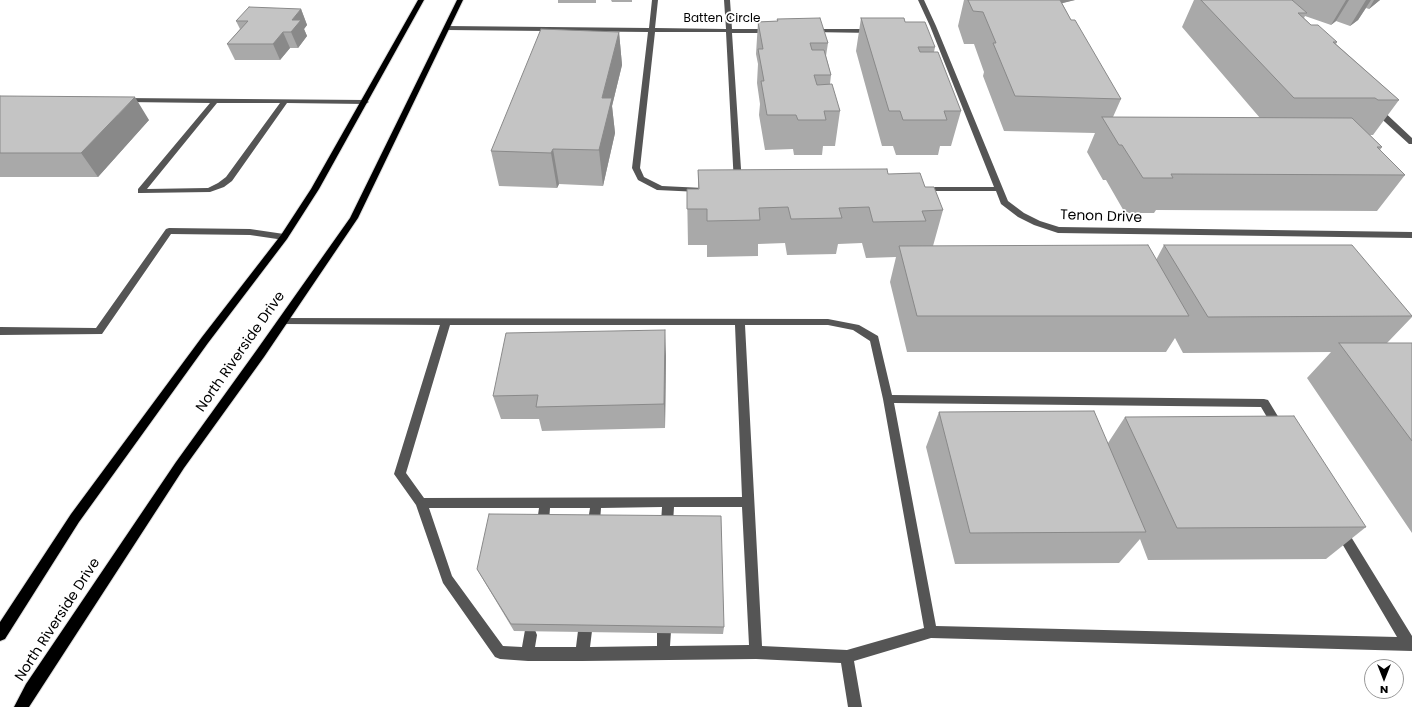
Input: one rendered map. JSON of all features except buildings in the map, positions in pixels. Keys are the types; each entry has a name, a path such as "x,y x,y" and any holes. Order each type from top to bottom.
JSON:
{"main road":[{"path":"0,634 74,518 205,340 284,237 315,189 422,0"},
{"name":"North Riverside Drive","path":"21,707 31,689 180,465 283,321 354,218 460,0"},
{"path":"30,707 31,689"}],"lane":[{"path":"655,0 636,168 641,178 660,188 708,190"},
{"path":"727,0 727,31 739,190"},
{"path":"912,189 998,189 932,31 921,0"},
{"name":"Batten Circle","path":"447,28 775,31"},
{"path":"807,31 879,31"},
{"path":"120,100 365,102"},
{"path":"215,101 141,191 210,190 221,185 229,179 285,101"},
{"path":"1372,106 1412,142"},
{"name":"Tenon Drive","path":"998,189 1004,202 1021,215 1037,223 1058,230 1412,235"},
{"path":"0,331 99,332 169,231 250,232 284,237"},
{"path":"283,321 828,322 856,327 875,339 888,399 931,632"},
{"path":"446,321 400,474 421,503 447,579 500,652 528,654 756,652 847,657 931,632 1410,644"},
{"path":"740,322 756,652"},
{"path":"888,399 1264,403 1284,437"},
{"path":"543,522 545,502"},
{"path":"594,521 596,502"},
{"path":"667,523 668,502"},
{"path":"421,503 748,502"},
{"path":"1337,524 1410,644"},
{"path":"582,654 585,631"},
{"path":"663,653 664,631"},
{"path":"528,654 530,635"},
{"path":"847,657 855,707"}]}
